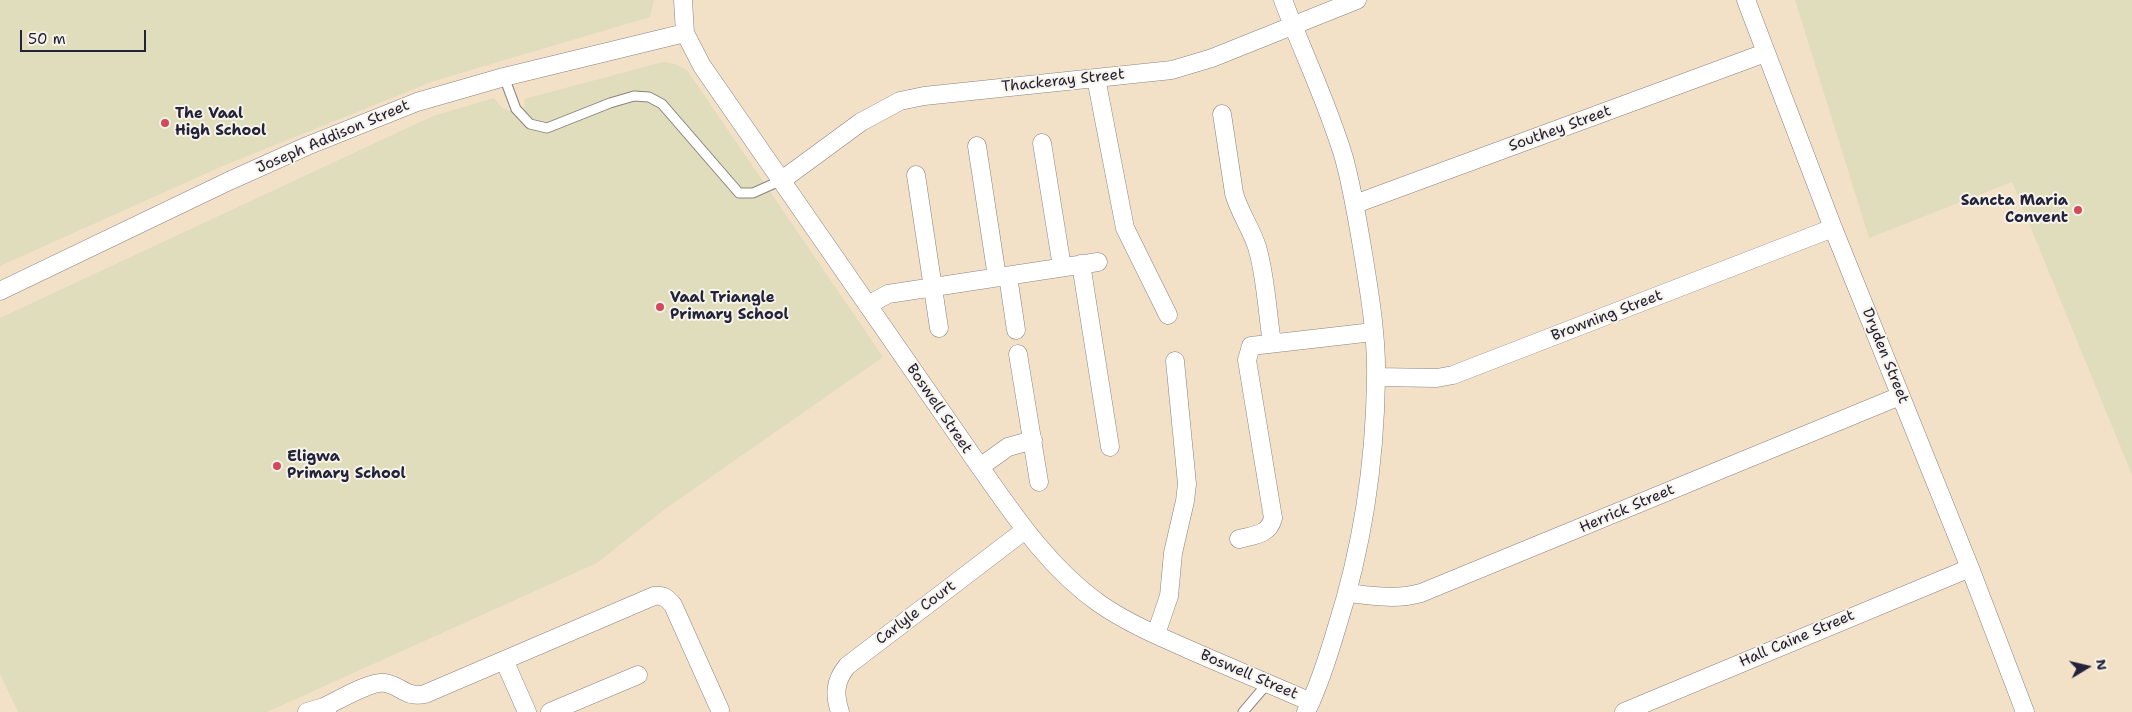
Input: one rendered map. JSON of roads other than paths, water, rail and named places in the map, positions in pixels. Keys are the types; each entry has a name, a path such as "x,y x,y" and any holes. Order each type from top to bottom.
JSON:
{"street":[{"name":"Boswell Street","path":"683,0 685,33 702,66 980,467 1025,530 1053,563 1100,604 1156,634 1267,684 1308,707"},
{"path":"1283,0 1332,122 1344,159 1355,204 1370,292 1376,377 1371,462 1363,528 1348,593 1308,707"},
{"name":"Thackeray Street","path":"782,180 861,122 900,101 924,96 1172,70 1212,58 1356,0"},
{"name":"Dryden Street","path":"1746,0 1833,228 1970,568 2025,712"},
{"name":"Joseph Addison Street","path":"0,291 306,146 417,102 504,77 685,33"},
{"name":"Southey Street","path":"1355,204 1765,53"},
{"path":"1096,78 1125,228 1168,315"},
{"path":"1222,114 1234,193 1258,254 1272,343"},
{"path":"1042,143 1062,267"},
{"path":"977,146 1002,276 1016,330"},
{"path":"916,175 939,328"},
{"name":"Browning Street","path":"1376,377 1437,378 1453,375 1833,228"},
{"path":"868,305 888,294 1089,263 1110,448"},
{"path":"1239,539 1262,534 1268,530 1273,518 1247,360 1251,346 1373,332"},
{"path":"1018,354 1039,482"},
{"path":"1156,634 1169,596 1173,553 1187,484 1175,361"},
{"name":"Herrick Street","path":"1348,593 1385,597 1409,596 1421,593 1460,579 1900,396"},
{"path":"980,467 1008,447 1032,440"},
{"name":"Carlyle Court","path":"840,712 836,693 837,683 847,666 1025,530"},
{"name":"Hall Caine Street","path":"1624,712 1970,568"},
{"path":"319,710 378,682 389,684 412,695 425,694 654,596 661,596 669,600 673,606 720,710"},
{"path":"504,660 527,712"},
{"path":"550,712 638,674"}],"lane":[{"path":"504,77 516,109 530,124 547,128 610,103 634,96 649,96 662,104 739,192 753,193 782,180"},
{"path":"1243,712 1267,684"}],"place":[{"name":"The Vaal High School","path":"165,123"},
{"name":"Sancta Maria Convent","path":"2078,210"},
{"name":"Vaal Triangle Primary School","path":"660,307"},
{"name":"Eligwa Primary School","path":"277,466"}]}
